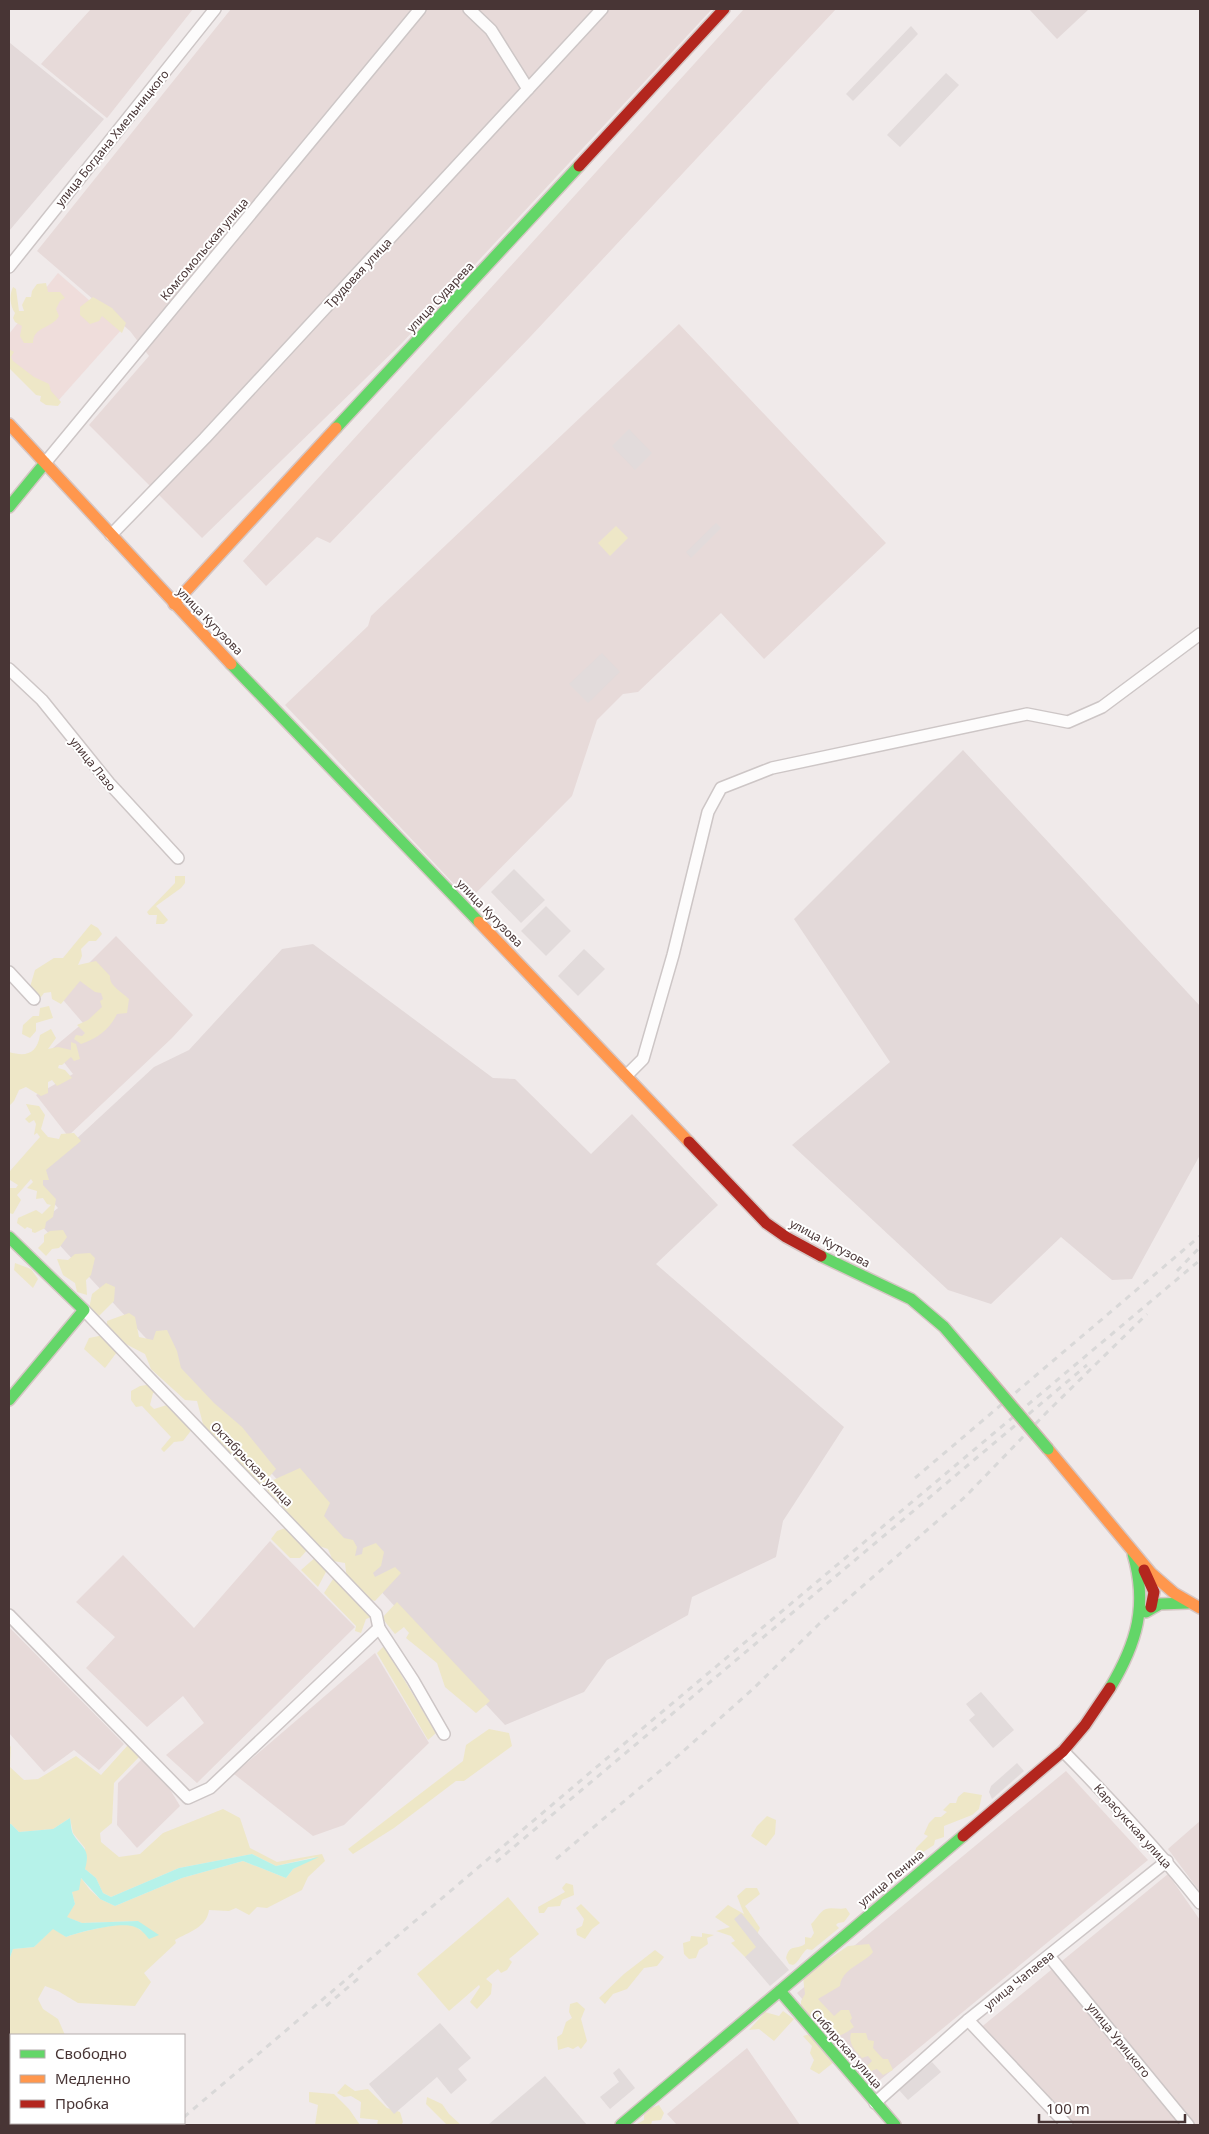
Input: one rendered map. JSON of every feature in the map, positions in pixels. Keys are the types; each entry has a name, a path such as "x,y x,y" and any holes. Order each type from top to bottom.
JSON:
{"main road":[{"name":"улица Сударева","path":"174,604 724,9"},
{"name":"улица Кутузова","path":"9,424 174,604 766,1222 786,1237 821,1256 911,1299 944,1327 1048,1449 1133,1554"},
{"name":"Комсомольская улица","path":"9,507 45,463"},
{"name":"Октябрьская улица","path":"9,1237 84,1310"},
{"path":"9,1400 84,1310"},
{"path":"1133,1554 1153,1586 1167,1588"},
{"path":"1133,1554 1167,1588 1188,1603 1200,1608"},
{"name":"улица Ленина","path":"1133,1554 1146,1604"},
{"name":"улица Ленина","path":"622,2125 1064,1751 1094,1715 1116,1681 1146,1604 1147,1589 1153,1586"},
{"path":"1146,1604 1188,1603"},
{"name":"Сибирская улица","path":"780,1991 894,2125"}],"street":[{"name":"улица Богдана Хмельницкого","path":"9,267 215,9"},
{"name":"Комсомольская улица","path":"45,463 420,9"},
{"path":"469,9 492,30 528,89"},
{"name":"Трудовая улица","path":"111,535 205,438 602,9"},
{"path":"626,1076 642,1059 673,955 708,812 722,788 772,768 1027,714 1068,722 1102,707 1200,634"},
{"name":"улица Лазо","path":"9,669 42,700 109,783 178,858"},
{"path":"9,972 34,999"},
{"name":"Октябрьская улица","path":"84,1310 376,1614 379,1628 413,1680 444,1734"},
{"path":"9,1615 188,1798 210,1788 379,1628"},
{"name":"Карасукская улица","path":"1064,1751 1167,1861 1200,1903"},
{"name":"улица Чапаева","path":"875,2103 968,2020 1167,1861"},
{"name":"улица Урицкого","path":"1049,1956 1188,2125"},
{"path":"968,2020 1067,2125"}],"shaded area":[{"path":"91,9 193,9 107,118 41,64"},
{"path":"231,9 712,9 402,343 202,538 89,425 149,356 130,331 37,251"},
{"path":"744,9 836,9 531,336 330,543 317,537 266,586 243,561"},
{"path":"1029,9 1089,9 1057,39"},
{"path":"911,26 918,34 853,101 846,94"},
{"path":"9,44 104,119 9,231"},
{"path":"946,73 959,85 900,147 887,135"},
{"path":"58,273 122,329 57,402 9,362 9,334"},
{"path":"46,283 48,292 60,292 65,298 60,301 56,309 59,316 36,333 33,343 24,343 20,336 22,326 15,322 13,318 15,313 12,307 11,293 13,287 16,289 19,311 24,311 22,305 26,297 31,297 32,291 37,284"},
{"path":"93,297 112,308 126,323 122,333 102,316 99,321 90,324 80,315 80,307"},
{"path":"679,324 886,543 764,659 721,613 638,692 623,694 597,720 572,796 469,900 285,705 368,626 371,616"},
{"path":"9,349 14,352 11,357 13,361 34,377 49,384 51,391 61,402 58,406 46,405 40,401 41,396 36,395 9,368"},
{"path":"629,429 652,453 635,470 612,446"},
{"path":"716,523 721,528 691,558 686,552"},
{"path":"616,526 628,538 610,556 598,543"},
{"path":"602,653 620,672 588,703 569,684"},
{"path":"963,750 1200,1006 1200,1155 1132,1279 1112,1280 1061,1237 991,1304 948,1290 792,1145 890,1062 794,919"},
{"path":"514,869 545,900 521,923 491,892"},
{"path":"175,876 185,876 185,883 156,906 168,920 164,924 156,924 157,915 149,915 147,912 175,883"},
{"path":"546,906 571,931 546,956 521,931"},
{"path":"91,924 98,928 102,934 96,941 89,941 81,949 82,956 78,965 96,961 110,976 114,986 129,999 127,1013 117,1014 102,1033 81,1044 74,1039 76,1035 82,1036 85,1033 77,1025 88,1020 102,1007 100,1001 103,999 101,993 95,992 80,981 61,1004 52,999 51,992 44,993 38,1001 30,987 35,970 54,958 63,958"},
{"path":"116,936 193,1015 172,1038 68,1136 36,1095 73,1074 53,1048 83,1023 58,994"},
{"path":"313,944 493,1078 515,1079 591,1154 632,1114 718,1205 656,1264 844,1427 783,1521 776,1557 692,1597 688,1615 607,1660 584,1692 505,1725 39,1223 58,1208 33,1179 154,1067 189,1050 282,949"},
{"path":"584,949 605,969 578,996 558,976"},
{"path":"49,1006 53,1018 36,1023 36,1031 30,1038 22,1034 23,1025 33,1016 39,1016 40,1008"},
{"path":"51,1029 56,1038 48,1049 58,1047 71,1050 71,1042 76,1044 80,1059 74,1061 71,1057 62,1065 59,1065 58,1068 65,1070 72,1078 57,1086 52,1080 48,1082 48,1093 41,1096 26,1087 19,1090 14,1101 9,1106 9,1052 25,1054 30,1052 39,1041 40,1035"},
{"path":"26,1104 39,1106 45,1115 41,1129 48,1137 59,1139 61,1134 74,1133 81,1141 46,1170 49,1180 43,1180 43,1185 56,1199 53,1217 46,1222 45,1228 35,1233 32,1232 32,1229 27,1227 25,1229 17,1223 18,1218 36,1210 42,1214 51,1205 47,1204 43,1198 36,1199 37,1191 27,1188 33,1182 31,1179 17,1195 21,1200 13,1214 9,1213 9,1188 16,1188 18,1185 10,1180 10,1171 40,1137 37,1133 34,1135 36,1124 34,1120 29,1123 25,1119 31,1114"},
{"path":"63,1230 67,1237 59,1248 52,1249 46,1256 38,1248 44,1242 44,1235 50,1231"},
{"path":"90,1253 95,1258 91,1275 86,1280 87,1295 77,1292 75,1283 63,1275 57,1259 68,1260 75,1254"},
{"path":"15,1263 31,1269 38,1279 33,1288 14,1270"},
{"path":"106,1283 115,1287 114,1301 99,1316 89,1309 92,1294"},
{"path":"129,1313 135,1317 139,1337 153,1340 156,1331 167,1330 177,1351 181,1368 214,1403 242,1427 276,1469 262,1485 237,1462 227,1449 212,1437 203,1424 197,1401 185,1400 151,1369 145,1354 122,1342 107,1328 107,1321"},
{"path":"104,1335 111,1339 117,1352 105,1368 84,1349 89,1338"},
{"path":"153,1384 163,1394 153,1393 150,1405 154,1409 167,1405 193,1428 183,1441 174,1442 164,1452 161,1449 171,1437 142,1406 136,1407 131,1400 131,1391 140,1386"},
{"path":"300,1468 330,1503 324,1516 344,1538 353,1540 357,1547 355,1556 362,1554 363,1548 376,1543 384,1552 381,1566 373,1573 375,1577 395,1567 401,1573 375,1601 361,1595 352,1588 347,1578 345,1563 333,1561 328,1549 316,1545 267,1490 271,1481"},
{"path":"288,1527 308,1549 300,1558 290,1558 271,1539 277,1531"},
{"path":"270,1541 355,1627 197,1783 166,1755 204,1723 183,1696 147,1727 86,1668 115,1637 76,1602 123,1555 194,1628"},
{"path":"317,1556 329,1566 318,1587 301,1570"},
{"path":"335,1576 374,1616 366,1619 361,1633 355,1631 356,1626 324,1593"},
{"path":"397,1602 490,1701 476,1713 445,1687 437,1663 406,1638 409,1633 404,1627 395,1634 382,1618"},
{"path":"9,1627 124,1744 99,1770 74,1750 44,1772 9,1733"},
{"path":"384,1646 436,1733 428,1740 377,1653"},
{"path":"375,1653 429,1743 344,1825 313,1836 234,1774"},
{"path":"981,1692 1014,1730 993,1748 969,1720 975,1715 966,1704"},
{"path":"489,1729 509,1733 512,1746 464,1781 456,1781 394,1828 353,1854 348,1849 463,1761 466,1745"},
{"path":"9,1744 11,1747 10,1767 24,1780 38,1779 76,1756 101,1775 128,1745 140,1756 114,1783 112,1823 100,1833 101,1842 119,1857 140,1854 163,1833 223,1809 240,1818 250,1848 277,1862 322,1854 325,1861 308,1877 302,1890 267,1908 257,1907 249,1915 236,1908 229,1911 209,1910 208,1916 201,1925 175,1940 176,1943 144,1973 151,1982 135,2006 78,2003 58,1991 45,1986 38,1999 43,2009 58,2019 65,2034 10,2034 9,2073 9,1960 13,1949 34,1947 53,1928 66,1937 89,1930 127,1924 133,1925 143,1932 138,1921 82,1923 66,1917 75,1904 72,1892 81,1878 100,1899 115,1906 182,1878 243,1861 286,1878 293,1869 315,1857 276,1866 252,1854 179,1868 111,1897 103,1893 96,1878 85,1869 85,1848 73,1833 70,1818 53,1829 19,1832 9,1824"},
{"path":"144,1757 165,1781 180,1806 137,1848 117,1825 118,1783"},
{"path":"1017,1763 1024,1771 992,1799 989,1792 991,1786"},
{"path":"1066,1771 1148,1860 875,2084 797,1993"},
{"path":"964,1792 982,1795 979,1809 972,1815 944,1826 944,1837 935,1840 934,1845 914,1858 916,1848 928,1836 924,1834 929,1823 935,1817 941,1817 947,1812 943,1810 950,1803 956,1803 958,1797"},
{"path":"767,1816 776,1820 775,1834 766,1846 751,1836 757,1826"},
{"path":"1200,1821 1200,1892 1168,1849"},
{"path":"1168,1874 1200,1920 1200,2125 1066,2125 979,2029"},
{"path":"566,1883 573,1885 574,1895 562,1900 560,1906 548,1907 544,1913 539,1913 538,1907 565,1892 562,1888"},
{"path":"746,1888 757,1888 760,1894 745,1906 760,1928 757,1934 758,1947 749,1961 731,1943 735,1941 731,1936 716,1931 730,1927 715,1917 728,1905 744,1914 737,1896"},
{"path":"508,1897 539,1934 509,1959 512,1962 507,1970 501,1973 498,1969 486,1979 492,1984 491,1994 477,2009 470,2002 480,1987 479,1985 449,2011 417,1974"},
{"path":"581,1904 600,1923 592,1929 585,1939 577,1935 576,1929 582,1926 584,1919 576,1908"},
{"path":"828,1908 846,1908 850,1914 844,1922 836,1925 839,1928 812,1950 807,1949 795,1964 789,1964 786,1958 789,1950 805,1944 805,1937 811,1938 814,1933 811,1924 822,1912"},
{"path":"741,1913 789,1970 770,1986 745,1957 756,1947 734,1919"},
{"path":"702,1933 714,1935 707,1938 708,1944 699,1950 696,1958 689,1959 684,1954 683,1943 690,1941 691,1936 702,1937"},
{"path":"869,1944 873,1952 849,1970 840,1986 818,1999 834,2016 841,2010 849,2010 852,2018 850,2021 854,2027 838,2036 819,2034 834,2062 819,2074 810,2069 814,2060 810,2053 812,2046 803,2036 810,2034 801,2010 801,2001 805,1994 803,1977 848,1946"},
{"path":"655,1950 664,1957 657,1966 644,1968 627,1989 613,1994 605,2004 599,1998 624,1974"},
{"path":"577,2002 585,2009 581,2019 587,2041 581,2049 578,2046 573,2049 568,2047 558,2050 557,2037 562,2034 566,2022 572,2018 569,2012 570,2004"},
{"path":"783,2011 794,2019 774,2041 759,2029 749,2030 765,2012 779,2016"},
{"path":"440,2023 471,2058 458,2069 467,2080 451,2094 437,2077 394,2114 369,2084"},
{"path":"851,2033 866,2033 868,2040 874,2041 873,2048 883,2059 888,2059 893,2070 883,2075 877,2069 871,2071 867,2066 872,2061 868,2056 862,2058 855,2050 850,2040"},
{"path":"747,2048 800,2125 677,2125 667,2114"},
{"path":"932,2062 941,2072 908,2100 899,2090"},
{"path":"619,2068 635,2088 610,2109 600,2097 619,2082 613,2073"},
{"path":"545,2076 587,2125 489,2124"},
{"path":"345,2084 355,2091 368,2089 387,2108 400,2112 403,2122 401,2125 377,2125 378,2120 360,2118 361,2102 351,2096 344,2097 337,2093"},
{"path":"309,2092 334,2094 349,2109 360,2125 315,2125 318,2105 309,2102"},
{"path":"427,2097 442,2104 449,2114 461,2125 447,2125 426,2104"},
{"path":"659,2105 664,2113 661,2120 652,2121 651,2125 635,2125 644,2120 644,2115 651,2108"}],"water":[{"path":"70,1818 73,1834 85,1849 87,1862 85,1869 96,1878 103,1893 111,1897 179,1868 252,1854 276,1866 319,1857 293,1869 286,1878 243,1861 182,1878 115,1906 100,1899 81,1878 79,1890 72,1892 75,1904 67,1917 82,1923 138,1921 159,1935 149,1939 135,1927 121,1925 80,1932 66,1937 53,1929 34,1947 13,1949 9,1960 9,1824 19,1832 53,1829"}],"railway":[{"path":"915,1478 1200,1236"},
{"path":"1177,1271 1200,1247"},
{"path":"185,2116 612,1754 1200,1260"},
{"path":"556,1859 680,1754 753,1689 819,1624 965,1497 1048,1411 1147,1314"},
{"path":"496,1862 1087,1365"},
{"path":"326,2006 360,1977"}],"traffic: fast":[{"path":"336,428 579,166"},
{"path":"9,507 45,463"},
{"path":"231,664 479,922"},
{"path":"9,1237 84,1310 9,1400"},
{"path":"821,1256 911,1299 944,1327 986,1376"},
{"path":"986,1376 1048,1449"},
{"path":"1110,1688 1127,1655 1137,1623 1140,1590 1133,1554"},
{"path":"1146,1612 1160,1604 1188,1603"},
{"path":"621,2125 963,1836"},
{"path":"780,1991 895,2125"}],"traffic: slow":[{"path":"9,424 231,664"},
{"path":"174,604 336,428"},
{"path":"479,922 689,1142"},
{"path":"1048,1449 1151,1573 1174,1593 1200,1608"}],"traffic: jam":[{"path":"579,166 724,9"},
{"path":"689,1142 766,1223 786,1237 821,1256"},
{"path":"1144,1570 1154,1592 1151,1607"},
{"path":"963,1836 1063,1751 1085,1725 1110,1688"}]}
